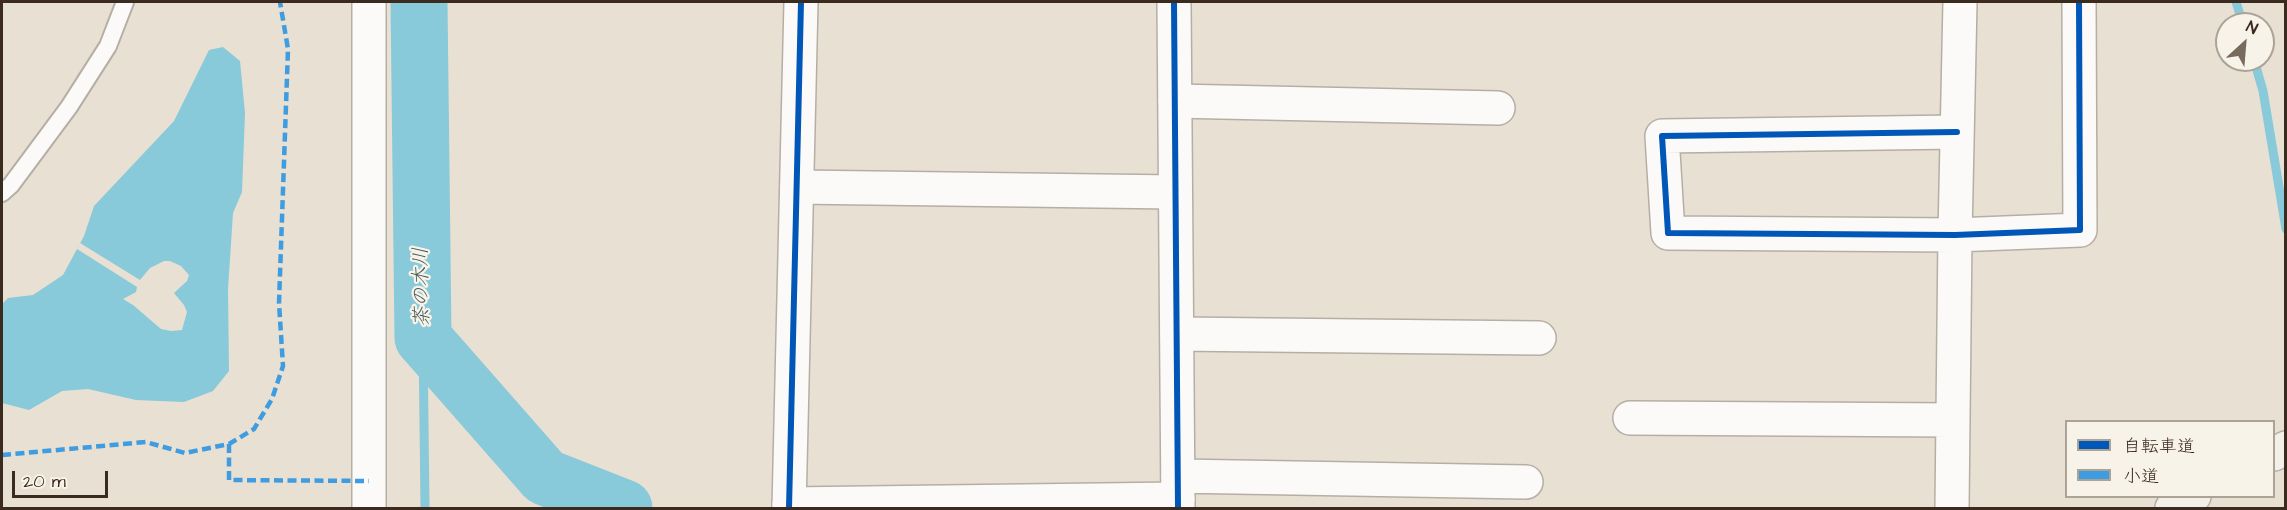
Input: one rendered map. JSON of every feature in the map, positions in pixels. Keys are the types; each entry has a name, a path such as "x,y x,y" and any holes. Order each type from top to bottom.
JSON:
{"main road":[{"path":"2172,508 2190,498"}],"street":[{"path":"369,2 369,508"},
{"path":"801,2 789,506 1526,482"},
{"path":"1174,2 1178,495"},
{"path":"1952,508 1960,2"},
{"path":"1957,132 1662,136 1668,233 1955,235 2080,230 2079,2"},
{"path":"1175,101 1498,108"},
{"path":"797,187 1175,192"},
{"path":"1177,334 1539,338"},
{"path":"1630,418 1953,420"}],"lane":[{"path":"2,194 69,107 108,46 125,2"}],"water":[{"path":"223,47 240,61 245,113 242,192 233,213 228,289 229,371 213,391 184,402 136,400 88,389 62,391 29,410 2,403 2,304 8,298 33,295 63,275 84,236 94,206 174,121 209,50"}],"pier":[{"path":"80,243 140,280 150,268 164,261 181,266 189,275 187,281 174,293 187,312 182,330 161,329 123,299 136,292 137,287 77,249"}],"waterway":[{"name":"茶の木川","path":"419,2 423,338 545,477 624,508"},
{"path":"2236,2 2239,12"},
{"path":"2257,72 2263,91 2286,229"},
{"path":"423,338 425,508"}],"marked path":[{"path":"2,455 146,442 185,453 229,444 254,429 272,399 283,366 279,303 288,49 280,2"},
{"path":"229,444 229,480 369,481"}],"cycle path":[{"path":"789,508 801,2"},
{"path":"1174,2 1178,508"},
{"path":"1957,132 1662,136 1668,233 1955,235 2080,230 2079,2"}]}
